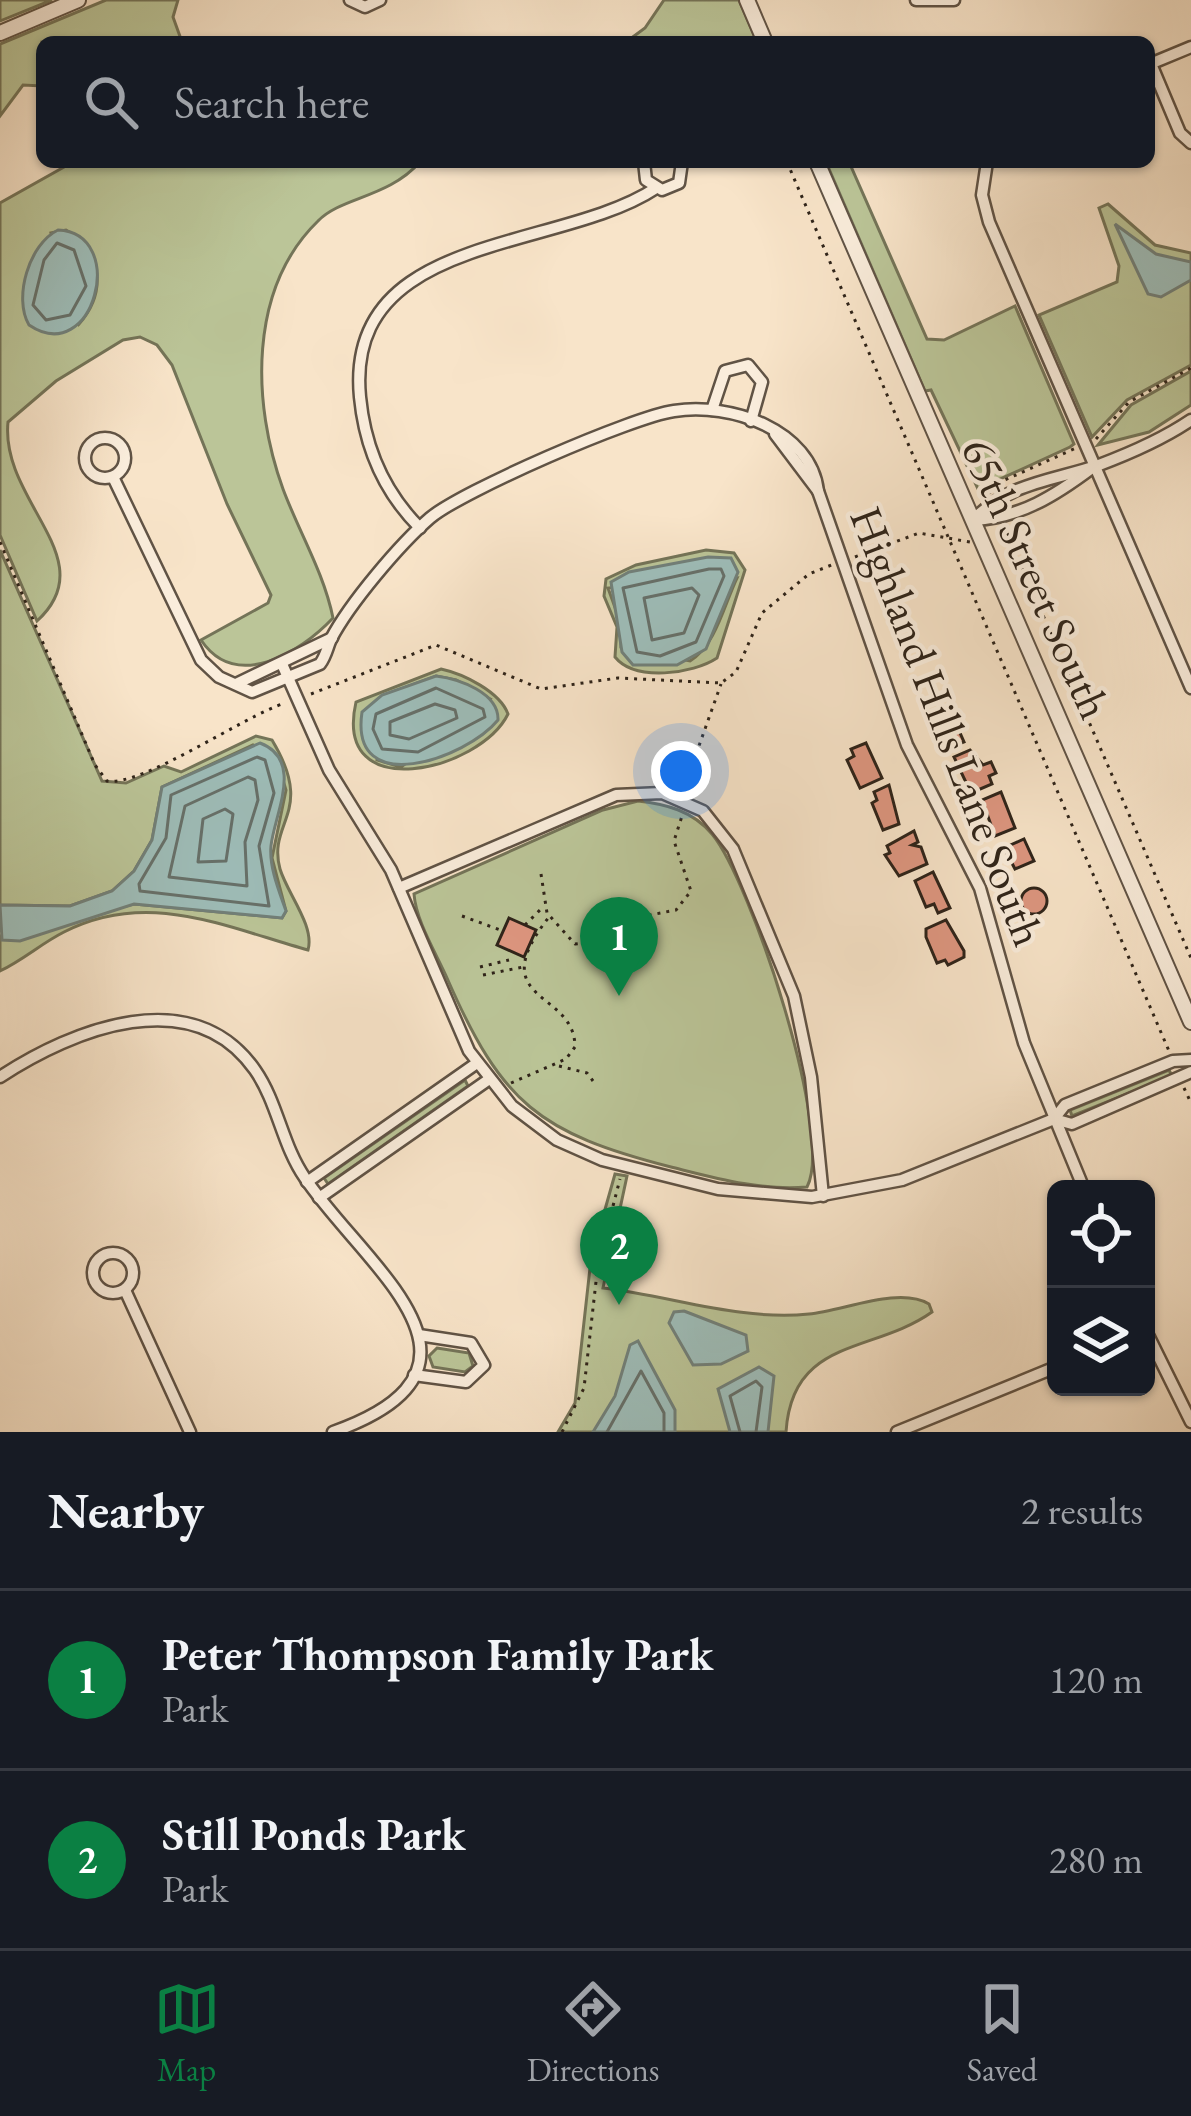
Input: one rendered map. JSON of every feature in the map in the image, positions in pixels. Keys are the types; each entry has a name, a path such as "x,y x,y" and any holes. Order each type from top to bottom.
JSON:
{"street":[{"path":"0,32 79,0"},
{"path":"350,0 365,7 380,0"},
{"path":"747,0 762,36"},
{"path":"916,0 953,0"},
{"path":"1155,62 1190,49"},
{"path":"1155,76 1180,133 1191,143"},
{"path":"645,168 646,180 656,188"},
{"path":"420,528 382,480 360,402 362,359 384,307 407,283 440,264 595,217 656,188 679,183 681,168"},
{"name":"65th Street South","path":"820,168 1191,1022"},
{"path":"987,168 985,211 1191,688"},
{"path":"712,410 725,371 748,365 762,382 751,421"},
{"name":"Highland Hills Lane South","path":"290,681 324,660 332,638 420,528 470,494 645,419 678,410 712,410 751,421 775,434 818,491 902,734 980,888 1024,1043 1080,1180"},
{"path":"973,520 1001,519 1054,496 1094,466 1191,420"},
{"path":"973,520 993,500 1045,476 1094,466"},
{"path":"113,477 198,656 215,674 252,692 290,681"},
{"name":"Highland Hills Lane South","path":"236,684 332,638"},
{"path":"282,664 329,770 399,888 477,1063 488,1079 557,1140 623,1165 734,1192 823,1196 892,1183 1054,1119 1065,1105 1173,1061 1191,1060"},
{"path":"399,888 616,796 652,792 703,811 730,842 787,976 807,1052 823,1196"},
{"path":"0,1077 123,1022 161,1018 189,1023 227,1042 255,1070 307,1182 399,1290 419,1335 414,1375 390,1407 333,1432"},
{"path":"307,1182 477,1063"},
{"path":"1054,1119 1072,1124 1191,1072"},
{"path":"319,1198 488,1079"},
{"path":"125,1290 190,1432"},
{"path":"414,1375 466,1382 484,1366 471,1343 419,1335"},
{"path":"1155,1349 1191,1423"},
{"path":"897,1432 1047,1371"}],"path":[{"path":"790,168 1166,1046"},
{"path":"1096,440 1129,402 1191,368"},
{"path":"987,488 1071,450"},
{"path":"1005,528 1191,958"},
{"path":"856,556 919,532 967,544"},
{"path":"0,542 104,779 119,782 141,775 248,716 285,704"},
{"path":"684,785 721,683 736,672 763,613 809,574 831,565"},
{"path":"312,693 436,645 541,689 618,678 721,683"},
{"path":"541,874 549,917 569,941 592,944 635,918 672,911 686,902 691,884 674,841 682,817"},
{"path":"525,925 532,913 546,905"},
{"path":"462,916 503,932"},
{"path":"511,1084 571,1054 574,1034 560,1012 530,992 525,967 549,917"},
{"path":"586,928 592,944"},
{"path":"483,975 508,964 512,952"},
{"path":"480,967 525,967"},
{"path":"556,1063 566,1071 586,1073 593,1081"},
{"path":"1188,1095 1191,1102"},
{"path":"562,1432 584,1388 598,1264 623,1165"}],"green space":[{"path":"0,0 52,0 0,21"},
{"path":"106,0 178,0 173,17 180,36 36,36 36,86 23,85 0,116 0,44"},
{"path":"664,0 739,0 754,36 634,36"},
{"path":"62,168 414,168 394,183 318,221 295,249 268,313 262,385 266,421 283,489 333,618 319,631 286,654 249,665 215,655 201,640 268,603 271,595 227,504 172,365 157,345 140,337 123,340 56,381 8,422 10,451 19,478 56,552 60,575 55,598 37,621 0,535 0,203","holes":["66,230 88,250 97,286 79,324 51,233"]},
{"path":"829,168 852,168 927,339 944,340 1015,306 1074,444 985,486 985,493 978,489 931,390 925,391"},
{"path":"1108,204 1155,245 1191,253 1191,365 1127,400 1092,437 1039,315 1117,282 1119,266 1099,208"},
{"path":"1191,371 1191,405 1149,432 1098,445 1131,405"},
{"path":"0,550 102,781 126,783 164,766 181,772 256,736 272,740 290,784 288,814 279,839 280,869 308,931 308,950 186,916 126,913 64,932 0,971 0,936 134,904 282,918 286,911 272,858 286,790 275,754 253,745 162,787 152,840 134,871 112,891 70,906 0,905"},
{"path":"706,550 734,553 745,570 717,658 694,668 650,673 615,657 617,627 604,596 606,579 636,565","holes":["737,578 713,635 690,661 621,647 621,624 608,588"]},
{"path":"441,669 480,685 508,714 469,751 412,769 386,767 366,756 354,735 356,702","holes":["436,676 456,680 490,699 401,767 377,760 382,696"]},
{"path":"638,801 678,810 705,826 747,902 800,1065 813,1159 807,1187 755,1185 704,1175 626,1154 557,1125 530,1107 487,1056 427,937 414,894 603,810"},
{"path":"1169,1070 1172,1076 1072,1116 1070,1110"},
{"path":"465,1080 468,1086 328,1184 324,1178"},
{"path":"615,1174 627,1176 603,1288 757,1314 809,1314 902,1298 929,1304 932,1312 819,1363 803,1379 792,1401 786,1432 558,1432 575,1403 591,1259"},
{"path":"437,1348 469,1353 473,1366 465,1372 433,1367 429,1356"}],"water":[{"path":"1115,224 1156,254 1191,262 1191,280 1161,297 1148,294"},
{"path":"58,230 80,237 93,252 97,273 85,315 71,329 52,334 29,325 23,287 39,247"},
{"path":"708,557 731,558 738,572 706,649 677,665 633,665 622,652 611,582 629,572"},
{"path":"436,676 485,695 497,710 498,720 461,748 437,758 413,764 373,756 363,739 362,712 382,695"},
{"path":"260,743 274,751 284,775 271,854 286,911 282,918 134,904 20,941 2,940 0,905 70,906 112,891 134,871 152,840 162,787"},
{"path":"684,1311 746,1335 748,1351 721,1364 693,1365 669,1323 674,1312"},
{"path":"638,1341 675,1410 675,1432 593,1432 615,1396 630,1345"},
{"path":"759,1367 774,1376 768,1432 730,1432 718,1389"}],"building":[{"path":"943,710 947,719 953,717 964,742 946,749 930,715"},
{"path":"866,743 882,778 860,788 847,760 854,756 851,749"},
{"path":"970,750 983,765 991,762 996,773 989,776 992,784 971,793 954,757"},
{"path":"889,785 899,824 883,830 872,803 877,800 874,792"},
{"path":"1001,792 1015,828 995,836 982,800"},
{"path":"914,831 918,842 912,845 921,847 927,864 899,876 885,855 890,853 887,846"},
{"path":"1024,839 1034,861 1015,869 1004,848"},
{"path":"933,872 950,908 938,913 934,904 926,907 915,881"},
{"path":"1034,888 1047,901 1034,914 1021,901"},
{"path":"509,918 536,930 524,957 497,945"},
{"path":"946,920 964,951 964,957 948,965 945,960 937,963 926,937 926,929"}],"place":[{"name":"Peter Thompson Family Park","path":"619,996"},
{"name":"Still Ponds Park","path":"619,1305"}]}
